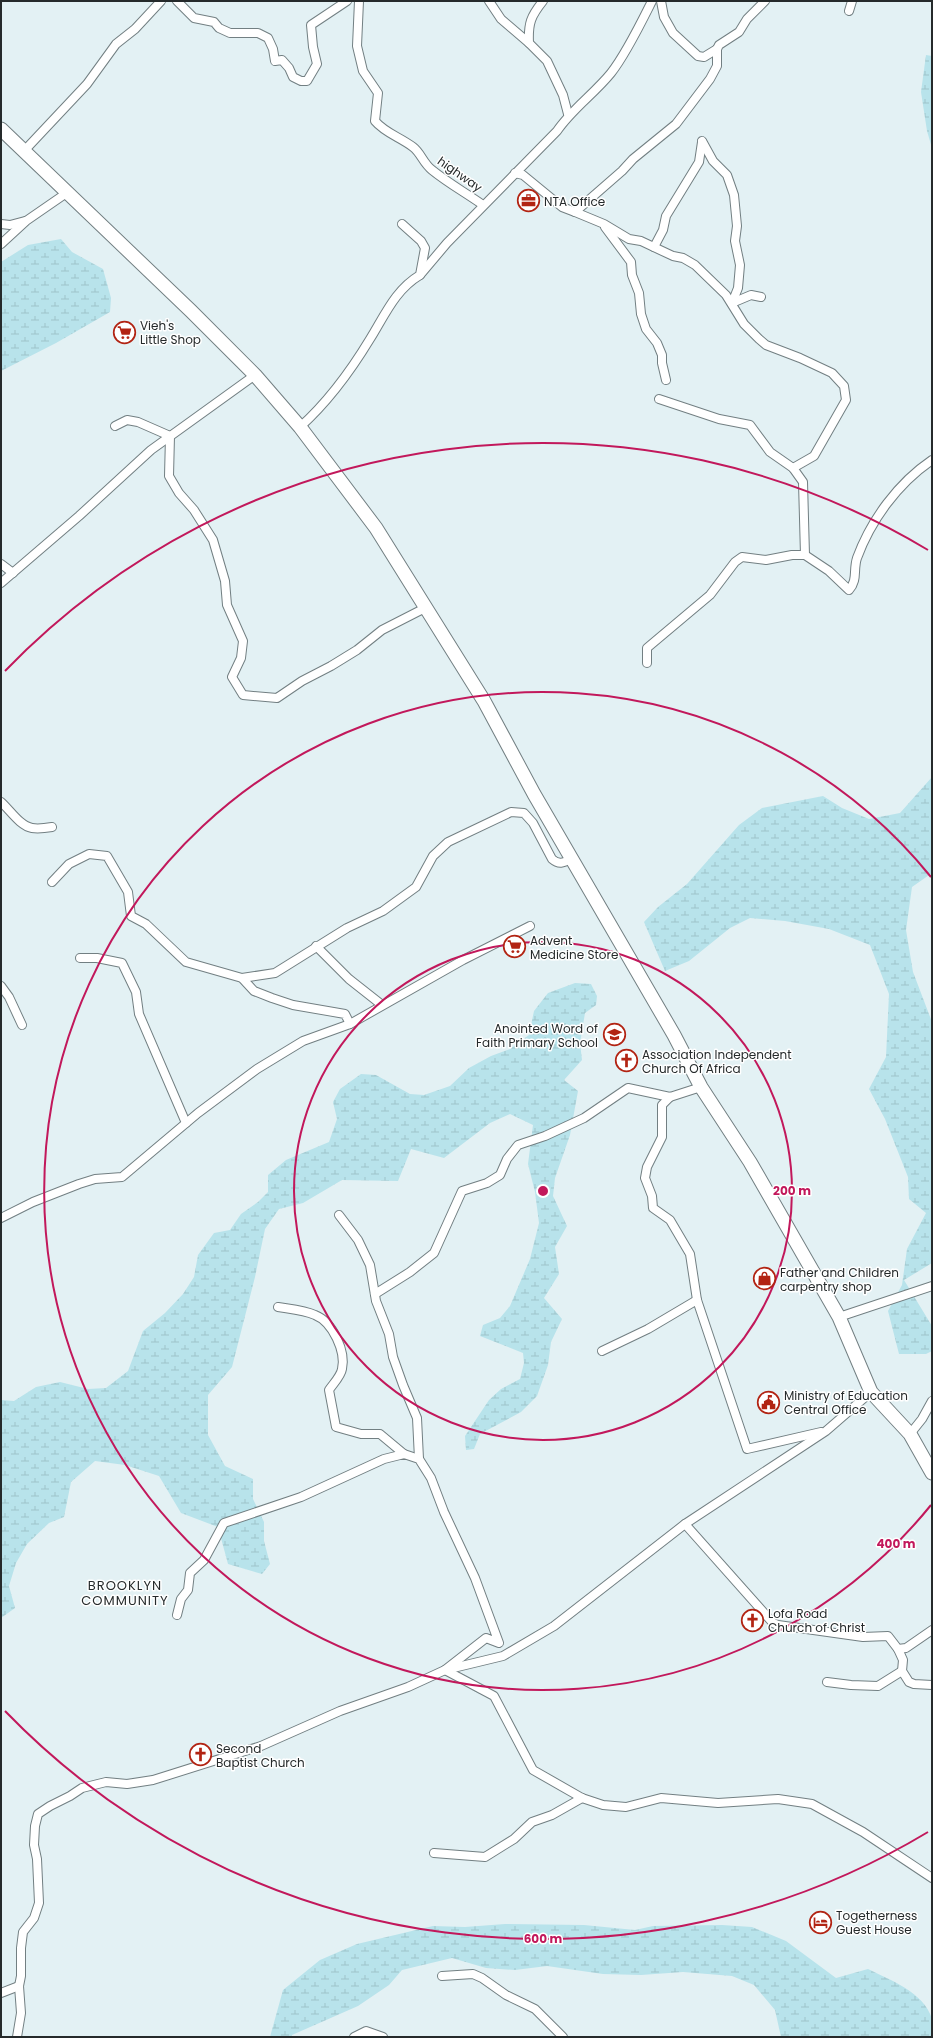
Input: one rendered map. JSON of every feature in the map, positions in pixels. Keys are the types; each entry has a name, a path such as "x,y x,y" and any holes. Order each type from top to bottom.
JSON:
{"main road":[{"path":"1,129 68,192 255,375 300,427 376,528 427,607 484,701 530,788 674,1035 701,1087 750,1162 839,1317 871,1392 910,1434 932,1474"}],"street":[{"path":"24,151 87,84 116,44 135,29 161,1"},
{"path":"177,1 194,18 214,22 219,28 230,33 258,33 268,38 273,49 275,61 282,60 290,68 292,77 301,81 307,81 317,64 313,47 311,26 347,1"},
{"name":"highway","path":"359,1 357,46 363,71 378,93 375,121 382,129 406,142 417,150 421,159 431,170 483,205"},
{"path":"489,1 501,18 547,61 563,95 568,114"},
{"path":"529,43 528,32 531,16 543,1"},
{"name":"highway","path":"300,427 321,408 339,387 351,366 370,339 389,305 412,280 420,274 483,205 557,131 568,114 582,104 612,72 652,1"},
{"path":"661,1 664,17 673,33 698,56 704,57 739,32 747,18 765,1"},
{"path":"849,11 852,1"},
{"path":"575,212 622,171 633,159 676,124 705,88 717,66 717,49"},
{"path":"654,247 663,230 666,216 699,162 702,142 713,161 727,175 734,195 737,226 735,241 740,265 738,288 732,303"},
{"path":"515,173 523,175 562,207 604,224 629,239 641,241 673,256 683,258 695,265 732,303 744,324 766,345 800,358 832,373 844,386 846,400 814,456 793,468"},
{"path":"1,244 26,220 68,192"},
{"path":"1,224 10,225 26,220"},
{"path":"402,224 421,241 425,248 420,274"},
{"path":"604,224 631,262 632,275 639,294 643,322 646,329 657,343 662,355 662,363 666,380"},
{"path":"732,303 743,297 751,295 761,296"},
{"path":"1,583 79,516 151,450 255,375"},
{"path":"659,399 719,418 750,425 770,452 793,468 803,482 805,555"},
{"path":"115,426 126,420 138,422 170,436"},
{"path":"170,436 169,476 178,492 194,510 213,540 225,581 227,605 244,641 241,658 232,677 243,695 277,698 302,681 357,650 382,630 427,607"},
{"path":"647,663 647,648 710,595 735,562 742,557 766,560 792,555 805,555 829,571 849,590 855,584 856,560 864,541 881,513 904,484 932,460"},
{"path":"1,564 13,573"},
{"path":"1,802 11,810 14,818 31,828 52,828"},
{"path":"52,882 69,864 89,854 107,856 128,892 131,916 146,924 186,962 242,978 275,973 346,928 383,911 416,887 432,856 448,842 511,812 524,813 533,823 552,859 556,863 561,863 571,859"},
{"path":"1,1218 33,1202 79,1184 95,1179 122,1177 186,1123 257,1069 303,1041 350,1024 463,960 530,926"},
{"path":"316,946 349,979 382,1005"},
{"path":"80,958 97,958 122,963 136,992 139,1014 186,1123"},
{"path":"242,978 254,991 293,1005 345,1014 350,1024"},
{"path":"1,986 9,997 22,1025"},
{"path":"701,1087 670,1097 662,1105 662,1137 647,1167 645,1178 652,1196 653,1208 670,1220 690,1254 697,1300 747,1449 826,1431"},
{"path":"375,1294 410,1272 434,1253 462,1191 487,1183 500,1175 507,1159 518,1145 545,1136 584,1118 628,1088 670,1097"},
{"path":"339,1215 358,1240 370,1265 376,1301 389,1334 393,1357 417,1418 419,1459 431,1478 444,1512 475,1578 499,1643 486,1638 446,1670"},
{"path":"839,1317 932,1286"},
{"path":"602,1351 648,1329 697,1300"},
{"path":"278,1307 316,1315 328,1324 335,1336 343,1357 342,1371 329,1390 336,1427 361,1434 380,1434 404,1454 419,1459"},
{"path":"16,2037 21,2013 19,1986 21,1976 21,1948 23,1932 34,1918 39,1903 38,1865 34,1845 35,1826 38,1814 82,1788 106,1782 127,1784 152,1780 261,1746 340,1711 408,1687 446,1670 504,1656 554,1626 685,1524 826,1431 871,1392"},
{"path":"910,1434 922,1419 932,1401"},
{"path":"178,1615 181,1599 188,1590 190,1573 204,1560 224,1523 301,1497 384,1459 404,1454"},
{"path":"685,1524 773,1623 778,1626 863,1637 888,1636 898,1649 903,1660 902,1671 909,1682 932,1686"},
{"path":"898,1649 906,1648 932,1630"},
{"path":"446,1670 494,1696 533,1770 582,1798 603,1805 626,1807 661,1798 718,1803 778,1799 812,1804 863,1832 932,1878"},
{"path":"827,1682 851,1686 878,1686 902,1671"},
{"path":"434,1853 485,1857 514,1839 532,1822 552,1815 582,1798"},
{"path":"442,1976 473,1974 482,1978 506,1995 535,2009 563,2037"},
{"path":"1,1993 19,1986"},
{"path":"354,2037 366,2031 383,2037"}],"green space":[{"path":"926,55 932,56 932,148 927,131 921,92"},
{"path":"61,239 72,252 103,269 111,298 110,312 56,343 1,371 1,262 28,245"},
{"path":"932,777 932,873 912,887 906,930 913,972 932,1022 932,1263 904,1280 932,1326 932,1351 926,1354 899,1354 888,1311 902,1285 907,1249 926,1213 909,1199 908,1177 885,1119 869,1089 886,1057 889,994 870,945 829,929 785,921 750,918 730,928 689,961 665,971 644,922 658,907 687,884 739,825 762,808 823,796 842,808 869,819 900,813"},
{"path":"575,983 591,984 597,996 596,1005 585,1013 580,1043 582,1060 564,1080 578,1091 570,1135 555,1178 553,1196 567,1226 555,1247 559,1274 544,1298 562,1319 551,1342 548,1365 537,1396 521,1412 480,1434 474,1449 466,1450 465,1436 489,1400 501,1389 520,1379 524,1363 523,1353 480,1336 483,1325 500,1318 510,1306 530,1259 539,1223 535,1192 528,1164 533,1125 510,1114 490,1123 444,1158 411,1149 398,1181 342,1180 303,1203 279,1209 265,1229 255,1277 232,1367 208,1395 208,1435 225,1466 253,1479 253,1499 264,1522 264,1541 270,1564 262,1574 228,1564 218,1527 181,1513 159,1476 125,1465 95,1461 71,1482 64,1517 49,1523 27,1544 16,1563 9,1586 15,1608 1,1618 1,1400 14,1401 36,1387 60,1382 88,1389 106,1388 128,1371 143,1331 165,1313 183,1294 194,1277 198,1255 214,1233 230,1230 241,1214 258,1202 268,1192 268,1175 286,1160 329,1142 337,1119 333,1102 340,1089 361,1074 376,1075 410,1094 424,1095 450,1086 469,1068 491,1056 510,1049 529,1035 534,1011 548,993"},
{"path":"505,1924 584,1925 635,1930 653,1926 722,1925 752,1927 786,1941 836,1978 868,1969 905,1988 922,2001 928,2010 932,2019 932,2037 781,2037 775,2010 754,1985 732,1976 683,1972 641,1975 603,1974 547,1966 515,1970 486,1968 452,1958 402,1970 389,1985 358,2006 292,2035 292,2037 270,2037 283,1990 320,1960 357,1944 433,1926 465,1927"}],"place":[{"name":"NTA Office","path":"528,201"},
{"name":"Vieh's Little Shop","path":"125,332"},
{"name":"Advent Medicine Store","path":"514,947"},
{"name":"Anointed Word of Faith Primary School","path":"614,1035"},
{"name":"Association Independent Church Of Africa","path":"627,1061"},
{"name":"Father and Children carpentry shop","path":"765,1279"},
{"name":"Ministry of Education Central Office","path":"768,1402"},
{"name":"Lofa Road Church of Christ","path":"752,1620"},
{"name":"Second Baptist Church","path":"201,1755"},
{"name":"Togetherness Guest House","path":"821,1922"}],"district":[{"name":"BROOKLYN COMMUNITY","path":"125,1592"}]}
